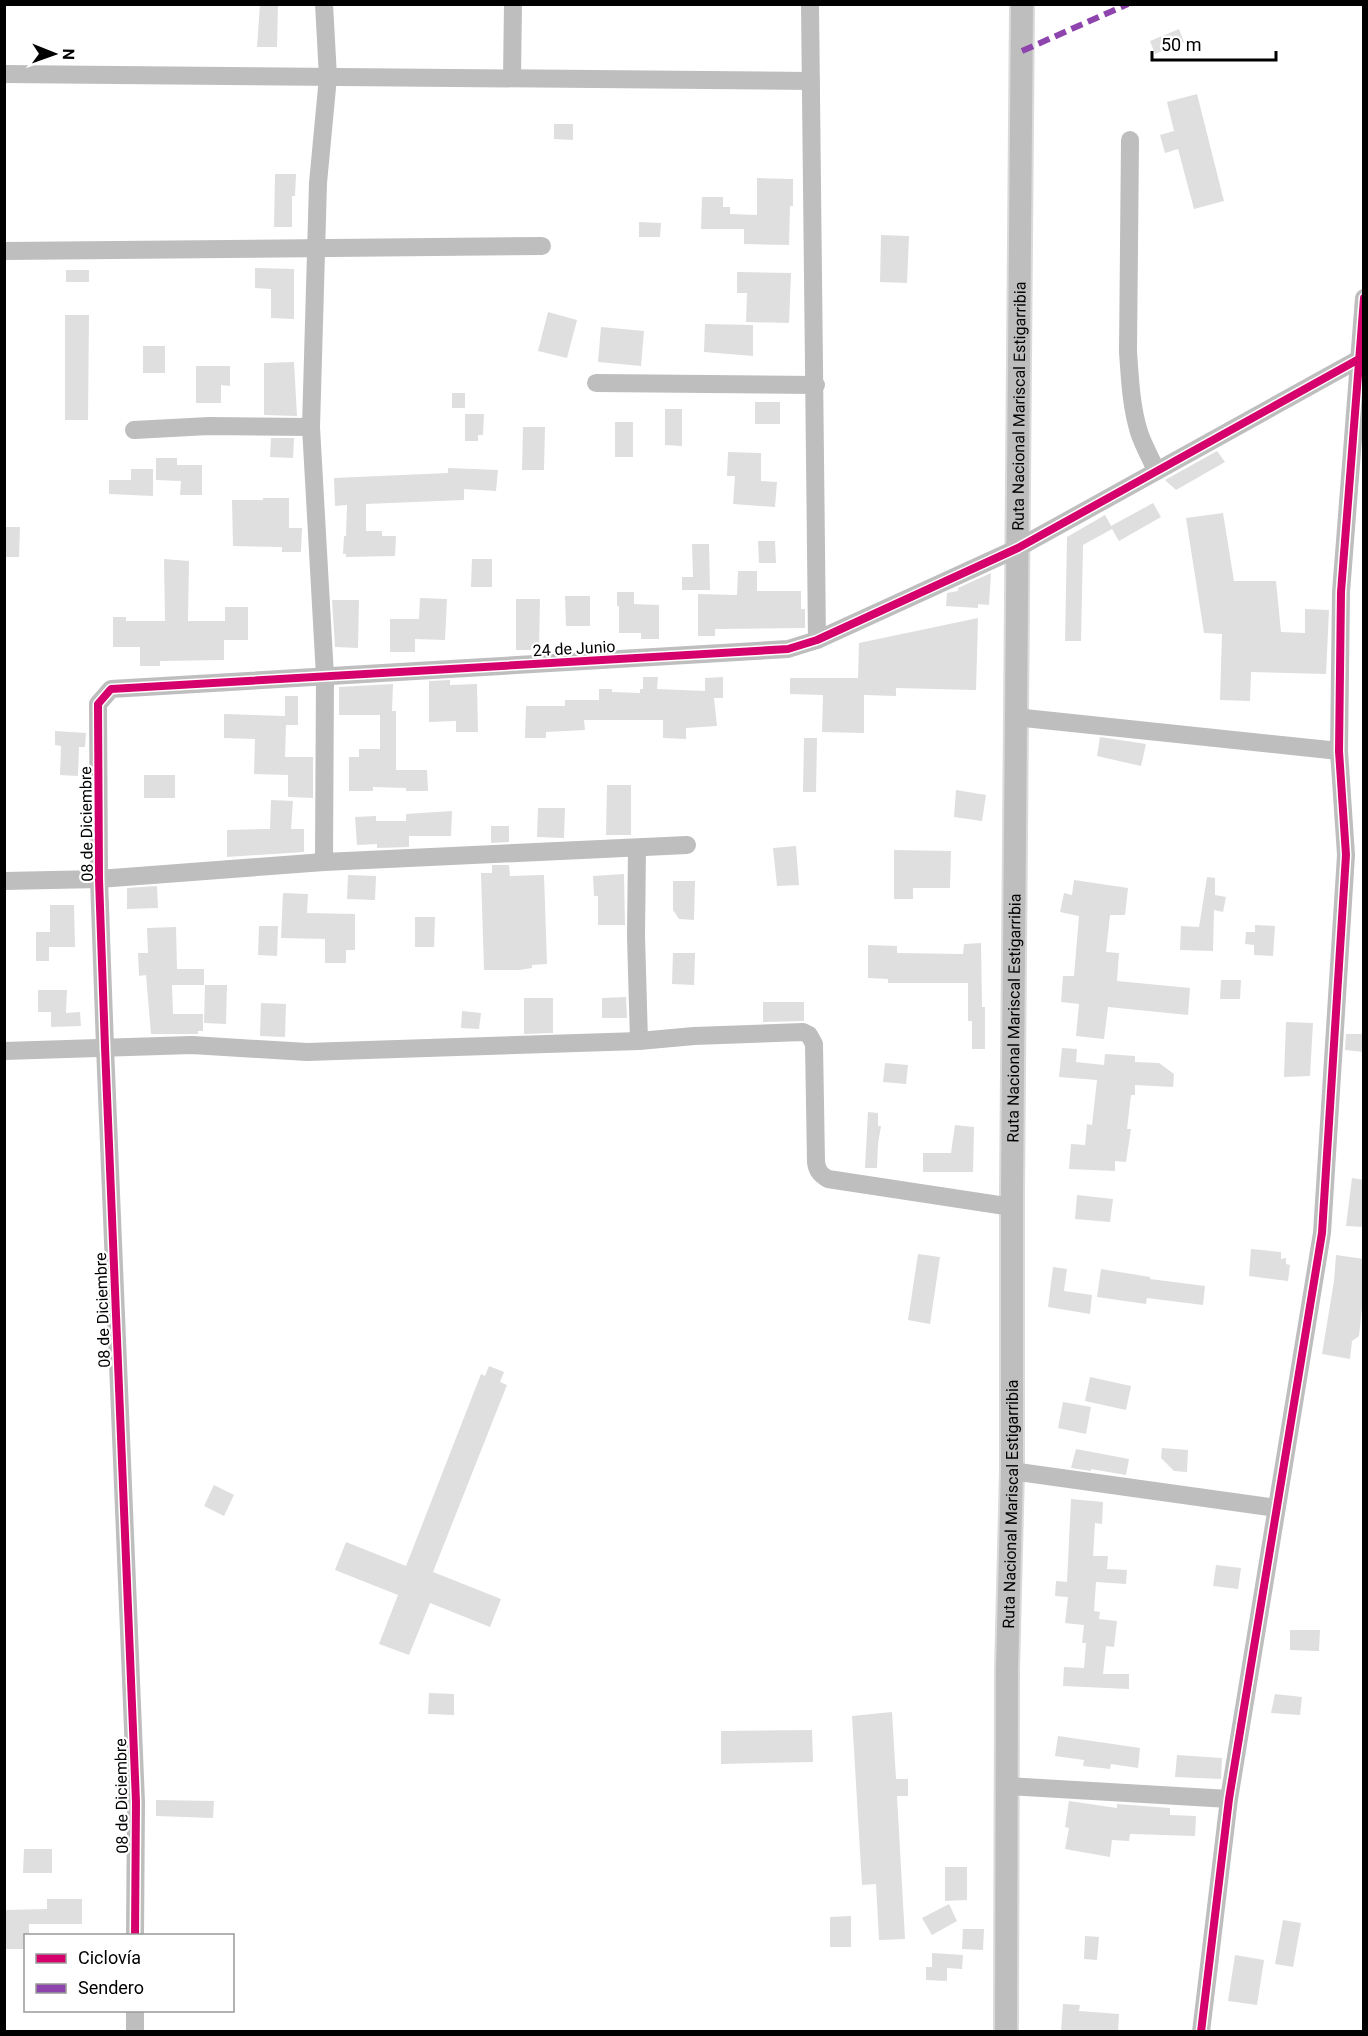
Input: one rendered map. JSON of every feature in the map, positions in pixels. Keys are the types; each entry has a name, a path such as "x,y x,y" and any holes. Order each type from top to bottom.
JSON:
{"main road":[{"name":"Ruta Nacional Mariscal Estigarribia","path":"1006,2031 1006,1786 1012,1471 1015,717 1022,4"}],"street":[{"path":"324,4 328,77 318,183 311,427 325,676 324,862"},
{"path":"512,78 513,4"},
{"path":"810,4 816,385 817,640"},
{"path":"4,74 811,81"},
{"path":"1130,140 1128,352 1130,378 1132,402 1139,433 1156,471"},
{"path":"4,251 542,246"},
{"path":"1201,2031 1229,1799 1322,1233 1355,856 1338,751 1341,592 1364,298"},
{"name":"24 de Junio","path":"111,689 788,649 817,640 1018,548 1359,359"},
{"path":"596,383 816,385"},
{"path":"134,430 209,426 311,427"},
{"name":"08 de Diciembre","path":"111,689 98,704 99,879 136,1803 135,1934"},
{"path":"1015,717 1338,751"},
{"path":"4,881 99,879 324,862 687,844"},
{"path":"637,848 636,936 639,1041"},
{"path":"4,1051 192,1045 308,1052 639,1041 694,1036 806,1034 814,1044 816,1162 823,1176 828,1179 1012,1207"},
{"path":"1012,1471 1276,1508"},
{"path":"1006,1786 1229,1799"},
{"path":"135,2012 135,2031"}],"building":[{"path":"260,4 278,4 277,47 257,47"},
{"path":"1179,29 1184,42 1155,54 1150,41"},
{"path":"1197,94 1224,201 1194,209 1178,149 1165,153 1160,135 1174,131 1167,102"},
{"path":"554,124 573,124 573,140 554,139"},
{"path":"275,174 296,174 295,196 292,196 292,227 274,227"},
{"path":"757,178 793,179 789,245 744,244 744,229 701,229 702,197 723,197 723,207 730,207 730,214 757,215"},
{"path":"639,222 661,223 660,237 639,237"},
{"path":"881,235 909,236 907,283 880,282"},
{"path":"255,268 294,269 294,319 271,318 271,289 255,288"},
{"path":"66,270 89,270 89,282 66,282"},
{"path":"737,272 791,273 789,323 746,322 747,293 737,293"},
{"path":"548,312 577,320 567,358 538,351"},
{"path":"65,315 89,315 88,420 65,420"},
{"path":"705,324 753,325 753,356 704,352"},
{"path":"601,327 644,331 641,366 598,362"},
{"path":"143,346 165,346 165,373 143,373"},
{"path":"294,362 297,416 264,415 264,363"},
{"path":"196,366 230,366 230,386 221,385 221,403 196,403"},
{"path":"452,393 465,393 465,408 452,408"},
{"path":"755,402 780,402 780,424 755,424"},
{"path":"665,409 682,409 682,446 665,445"},
{"path":"465,414 484,414 483,435 478,435 478,441 465,441"},
{"path":"615,422 633,422 633,457 615,457"},
{"path":"523,427 545,427 544,470 522,470"},
{"path":"271,438 294,438 293,458 270,457"},
{"path":"1217,451 1225,462 1176,490 1165,480"},
{"path":"728,452 761,453 761,481 777,482 775,507 733,504 735,476 727,476"},
{"path":"156,458 177,458 177,465 202,465 202,495 180,495 181,481 156,480"},
{"path":"448,468 498,470 496,491 464,489 464,500 366,504 366,531 382,531 382,536 396,536 395,556 346,557 346,554 343,554 347,505 335,506 334,478 448,473"},
{"path":"131,469 153,469 153,496 109,494 109,480 131,480"},
{"path":"263,498 289,498 289,528 302,528 301,552 282,552 282,547 233,546 232,500 263,500"},
{"path":"1153,503 1161,517 1119,541 1112,529 1083,545 1081,641 1065,641 1067,537 1105,515 1111,526"},
{"path":"1223,513 1234,581 1276,581 1281,632 1305,633 1305,609 1329,610 1326,674 1251,672 1250,701 1220,700 1222,634 1204,633 1186,518"},
{"path":"4,527 20,527 19,557 4,557"},
{"path":"758,541 775,541 776,563 759,563"},
{"path":"692,544 709,544 710,590 682,590 682,577 693,577"},
{"path":"164,559 189,561 188,621 225,621 225,607 248,607 248,640 224,640 224,660 160,661 160,666 140,666 140,647 113,647 113,617 126,617 126,621 165,621"},
{"path":"472,559 492,559 492,587 471,587"},
{"path":"738,571 757,571 757,591 801,591 801,609 805,609 805,628 715,629 715,636 698,636 698,594 737,595"},
{"path":"991,573 989,605 978,604 978,608 946,606 947,593 958,591 958,588"},
{"path":"617,592 634,592 634,604 659,605 659,639 641,639 641,633 619,633"},
{"path":"565,596 590,596 590,626 566,626"},
{"path":"420,598 447,599 445,640 415,639 415,652 390,652 390,619 419,619"},
{"path":"516,599 540,599 539,650 516,650"},
{"path":"332,600 359,600 358,648 335,647"},
{"path":"978,618 976,690 896,688 896,696 864,695 864,733 822,732 823,695 790,694 790,678 858,678 859,643"},
{"path":"643,677 658,677 657,689 705,691 705,678 723,677 723,698 714,698 717,726 686,728 686,739 663,738 663,720 584,720 585,730 546,732 546,738 525,738 526,706 565,706 565,700 599,700 599,689 640,693 640,689 643,689"},
{"path":"450,680 450,685 477,684 478,732 456,732 456,721 429,722 429,681"},
{"path":"393,684 392,711 396,711 396,770 427,770 428,791 373,787 373,791 349,791 349,757 359,757 359,749 380,749 380,715 339,715 339,687"},
{"path":"285,696 298,696 298,725 286,725 285,757 313,757 313,798 288,797 288,775 254,774 255,739 224,738 224,714 285,716"},
{"path":"55,731 86,733 85,747 79,747 78,776 60,775 61,746 55,745"},
{"path":"1100,737 1146,744 1141,766 1097,756"},
{"path":"804,738 817,738 816,792 803,792"},
{"path":"144,775 175,775 175,798 144,798"},
{"path":"607,785 631,785 631,835 606,835"},
{"path":"956,790 986,795 982,821 954,817"},
{"path":"271,800 293,801 291,829 304,829 304,852 227,857 227,830 270,829"},
{"path":"538,808 565,808 564,838 537,837"},
{"path":"452,811 451,836 409,836 409,847 377,848 377,844 357,845 355,817 376,816 376,821 406,821 406,814"},
{"path":"491,826 509,826 509,842 491,843"},
{"path":"796,846 799,885 777,886 773,848"},
{"path":"894,850 951,851 950,888 913,888 913,899 894,899"},
{"path":"492,865 509,865 510,876 544,875 547,964 532,965 532,968 519,970 484,970 481,873 492,873"},
{"path":"624,874 625,925 598,925 598,896 594,896 593,876"},
{"path":"348,875 376,876 375,900 347,899"},
{"path":"1207,877 1215,878 1215,895 1226,897 1223,912 1214,910 1213,951 1180,950 1181,926 1199,927"},
{"path":"1074,880 1128,888 1125,915 1110,915 1106,952 1119,953 1117,981 1190,988 1188,1015 1108,1007 1104,1039 1076,1036 1079,1004 1061,1002 1063,976 1074,976 1079,916 1060,912 1064,893 1072,895"},
{"path":"673,881 695,881 694,920 679,919 673,910"},
{"path":"157,886 158,908 127,909 127,888"},
{"path":"283,893 308,894 307,913 355,914 355,950 346,950 346,963 325,963 325,939 281,938"},
{"path":"50,905 74,905 75,947 49,947 49,961 36,961 36,932 50,932"},
{"path":"415,917 435,917 434,947 415,947"},
{"path":"1255,925 1275,926 1273,956 1254,955 1254,945 1245,944 1246,932 1255,932"},
{"path":"259,926 278,926 277,956 258,955"},
{"path":"176,927 177,969 204,969 204,985 172,985 173,1014 203,1014 203,1031 198,1031 198,1034 151,1034 146,975 139,976 138,953 148,953 147,928"},
{"path":"981,943 985,1049 972,1049 972,1021 968,1021 968,983 888,983 888,979 868,978 868,945 897,946 897,953 963,954 964,944"},
{"path":"673,953 695,953 694,985 672,984"},
{"path":"1221,980 1241,980 1240,999 1220,999"},
{"path":"205,985 227,985 226,1024 204,1023"},
{"path":"38,990 67,990 66,1013 80,1012 81,1026 51,1027 51,1012 38,1012"},
{"path":"626,997 627,1018 602,1018 602,998"},
{"path":"524,998 553,998 553,1033 524,1034"},
{"path":"763,1002 804,1002 804,1021 763,1022"},
{"path":"261,1003 286,1004 285,1037 260,1036"},
{"path":"462,1011 481,1013 479,1029 461,1028"},
{"path":"1286,1022 1313,1023 1310,1076 1284,1077"},
{"path":"1346,1034 1364,1034 1364,1052 1345,1050"},
{"path":"1062,1048 1077,1049 1076,1062 1104,1065 1105,1054 1135,1056 1135,1062 1159,1063 1174,1074 1173,1087 1135,1085 1135,1095 1131,1095 1127,1129 1131,1129 1126,1162 1115,1161 1115,1171 1069,1169 1071,1144 1085,1145 1087,1124 1092,1125 1097,1080 1059,1077"},
{"path":"885,1063 908,1065 906,1084 883,1082"},
{"path":"868,1112 878,1113 878,1126 881,1126 877,1168 865,1168"},
{"path":"955,1125 974,1127 973,1172 923,1172 923,1153 951,1153"},
{"path":"1352,1178 1364,1180 1364,1227 1346,1226"},
{"path":"1077,1195 1113,1199 1110,1222 1075,1219"},
{"path":"1251,1249 1281,1252 1281,1259 1286,1258 1286,1264 1290,1265 1288,1281 1249,1276"},
{"path":"918,1254 940,1257 930,1324 908,1320"},
{"path":"1336,1255 1364,1259 1364,1288 1359,1336 1352,1341 1350,1359 1322,1354"},
{"path":"1053,1267 1067,1269 1064,1291 1092,1295 1090,1314 1048,1307"},
{"path":"1101,1269 1150,1277 1150,1279 1205,1286 1203,1305 1147,1298 1146,1304 1097,1297"},
{"path":"489,1366 504,1372 500,1382 507,1385 433,1572 501,1599 490,1627 430,1603 409,1655 379,1644 398,1595 335,1570 346,1542 406,1566 481,1374 485,1376"},
{"path":"1090,1377 1131,1386 1126,1410 1085,1401"},
{"path":"1063,1402 1091,1407 1086,1434 1058,1428"},
{"path":"1162,1448 1188,1450 1187,1472 1174,1471 1161,1458"},
{"path":"1076,1449 1129,1459 1126,1475 1071,1468"},
{"path":"214,1485 234,1495 224,1516 204,1506"},
{"path":"1071,1499 1103,1502 1102,1524 1095,1523 1093,1556 1108,1556 1107,1569 1127,1570 1126,1584 1096,1582 1094,1611 1100,1612 1099,1619 1117,1621 1114,1647 1106,1646 1103,1674 1129,1674 1129,1689 1063,1686 1064,1667 1084,1668 1086,1643 1082,1643 1084,1625 1065,1623 1068,1597 1055,1596 1056,1581 1067,1582"},
{"path":"1216,1565 1241,1568 1238,1589 1213,1586"},
{"path":"1290,1630 1320,1630 1319,1651 1290,1650"},
{"path":"429,1693 454,1694 454,1715 428,1714"},
{"path":"1275,1694 1302,1697 1300,1715 1271,1713"},
{"path":"892,1712 896,1779 908,1779 908,1796 897,1796 905,1939 879,1940 876,1884 862,1885 852,1716"},
{"path":"812,1730 813,1762 721,1764 721,1731"},
{"path":"1058,1736 1140,1748 1138,1768 1111,1764 1110,1769 1083,1766 1084,1760 1055,1756"},
{"path":"1177,1755 1222,1758 1221,1779 1175,1777"},
{"path":"156,1800 214,1801 213,1818 156,1816"},
{"path":"1069,1801 1117,1808 1117,1804 1170,1808 1170,1815 1196,1816 1195,1836 1130,1834 1129,1841 1112,1840 1110,1857 1065,1849 1069,1828 1065,1827"},
{"path":"24,1849 52,1849 52,1873 23,1873"},
{"path":"945,1867 967,1867 967,1900 945,1901"},
{"path":"47,1899 82,1899 82,1924 29,1924 29,1934 24,1934 24,1949 5,1949 5,1910 47,1909"},
{"path":"949,1904 957,1921 932,1935 922,1918"},
{"path":"851,1916 851,1947 830,1947 830,1917"},
{"path":"1283,1920 1301,1923 1293,1967 1275,1964"},
{"path":"963,1929 984,1929 983,1950 962,1949"},
{"path":"1085,1936 1099,1937 1097,1960 1084,1959"},
{"path":"932,1953 963,1955 962,1969 947,1968 947,1981 926,1980 926,1967 932,1967"},
{"path":"1235,1955 1264,1960 1257,2005 1228,2001"},
{"path":"1063,2004 1080,2005 1079,2011 1119,2014 1118,2031 1061,2031"}],"marked path":[{"path":"1022,51 1128,4"}],"cycle path":[{"path":"1201,2032 1229,1799 1322,1233 1346,855 1339,751 1341,592 1364,298"},
{"path":"135,1934 136,1802 99,879 98,704 111,689 788,649 817,640 1018,548 1359,359"}]}
